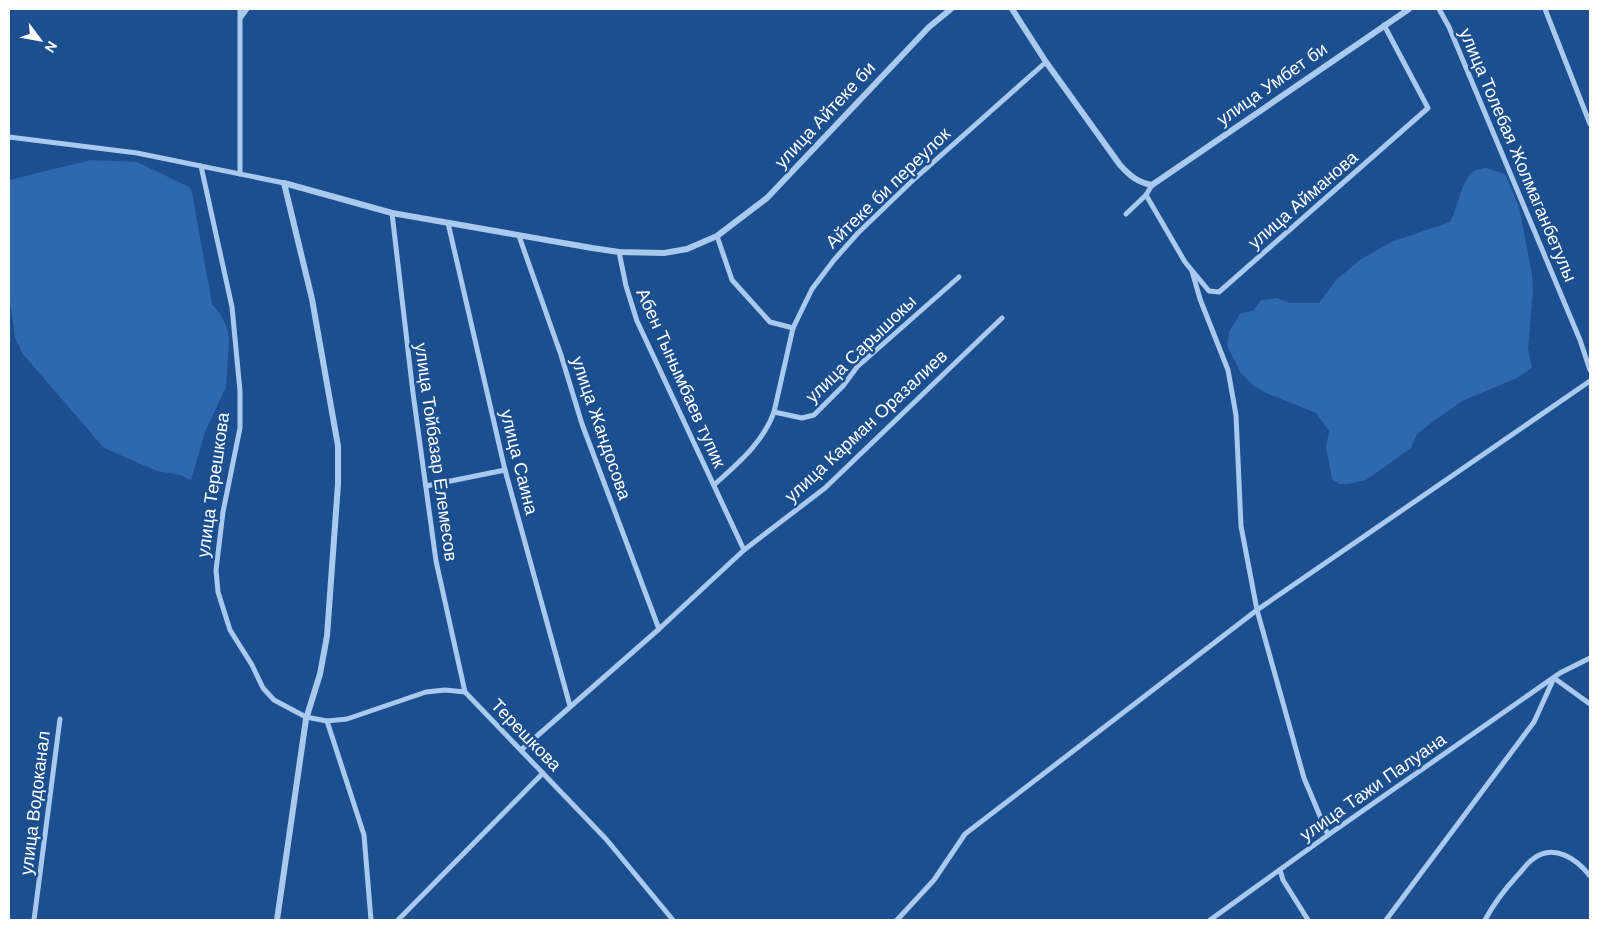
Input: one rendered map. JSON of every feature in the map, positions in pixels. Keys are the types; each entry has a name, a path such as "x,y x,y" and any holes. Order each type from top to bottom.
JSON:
{"street":[{"path":"240,9 240,174"},
{"path":"241,17 247,9"},
{"name":"улица Айтеке би","path":"284,183 392,212 519,236 619,252 664,253 687,249 717,236 767,198 929,27 951,9"},
{"path":"1012,9 1046,62 1120,165 1131,177 1141,183 1152,186 1146,195 1126,214"},
{"name":"улица Умбет би","path":"1152,186 1409,9"},
{"name":"улица Толебая Жолмаганбетулы","path":"1439,9 1449,27 1580,340 1590,370"},
{"path":"1545,9 1590,124"},
{"name":"улица Айманова","path":"1146,195 1192,271 1209,291 1219,292 1428,108 1384,25"},
{"name":"Айтеке би переулок","path":"714,485 763,436 769,425 774,412 792,328 812,289 834,260 858,233 911,182 1046,62"},
{"path":"9,137 137,153 284,183 312,299 338,446 338,484 327,636 320,674 306,717 277,920"},
{"name":"улица Терешкова","path":"201,166 232,307 240,391 240,428 223,512 216,570 218,592 230,630 263,688 274,700 306,717"},
{"name":"улица Тойбазар Елемесов","path":"392,212 413,393 436,561 465,692"},
{"name":"улица Саина","path":"448,223 505,470 570,706"},
{"name":"улица Жандосова","path":"519,236 561,356 582,424 659,629"},
{"path":"717,236 732,280 770,322 792,328"},
{"name":"Абен Тынымбаев тупик","path":"619,252 626,286 637,321 744,550"},
{"path":"1192,271 1200,299 1228,370 1236,415 1241,526 1257,610 1304,778 1328,835"},
{"name":"улица Сарышокы","path":"774,412 802,418 814,415 843,386 858,367 959,277"},
{"name":"улица Карман Оразалиев","path":"521,750 659,629 744,550 825,488 1002,318"},
{"path":"897,920 934,880 965,834 1257,610 1590,381"},
{"path":"426,486 505,470"},
{"name":"улица Тажи Палуана","path":"1210,920 1328,835 1554,678 1590,658"},
{"path":"1386,920 1534,722 1554,678 1590,704"},
{"path":"306,717 327,721 347,719 426,692 445,690 465,692"},
{"name":"Терешкова","path":"465,692 606,839 674,920"},
{"name":"улица Водоканал","path":"34,920 60,719"},
{"path":"327,721 364,834 370,920"},
{"path":"398,920 543,774"},
{"path":"1485,920 1510,884 1534,858 1550,852 1568,855 1584,868 1590,876"},
{"path":"1280,870 1283,880 1308,920"}],"shaded area":[{"path":"91,160 137,162 189,187 192,192 212,304 221,315 227,328 229,340 226,387 205,432 191,480 180,475 157,471 104,448 22,353 15,337 9,294 9,180"},
{"path":"1486,168 1505,174 1519,207 1532,274 1533,290 1528,349 1532,368 1517,378 1462,401 1417,434 1411,448 1366,480 1339,484 1332,479 1326,448 1329,431 1316,413 1266,393 1254,386 1241,373 1227,346 1229,332 1240,314 1254,310 1261,300 1277,298 1290,303 1319,303 1336,280 1360,260 1391,242 1450,222 1463,187 1470,175 1475,170"}]}
